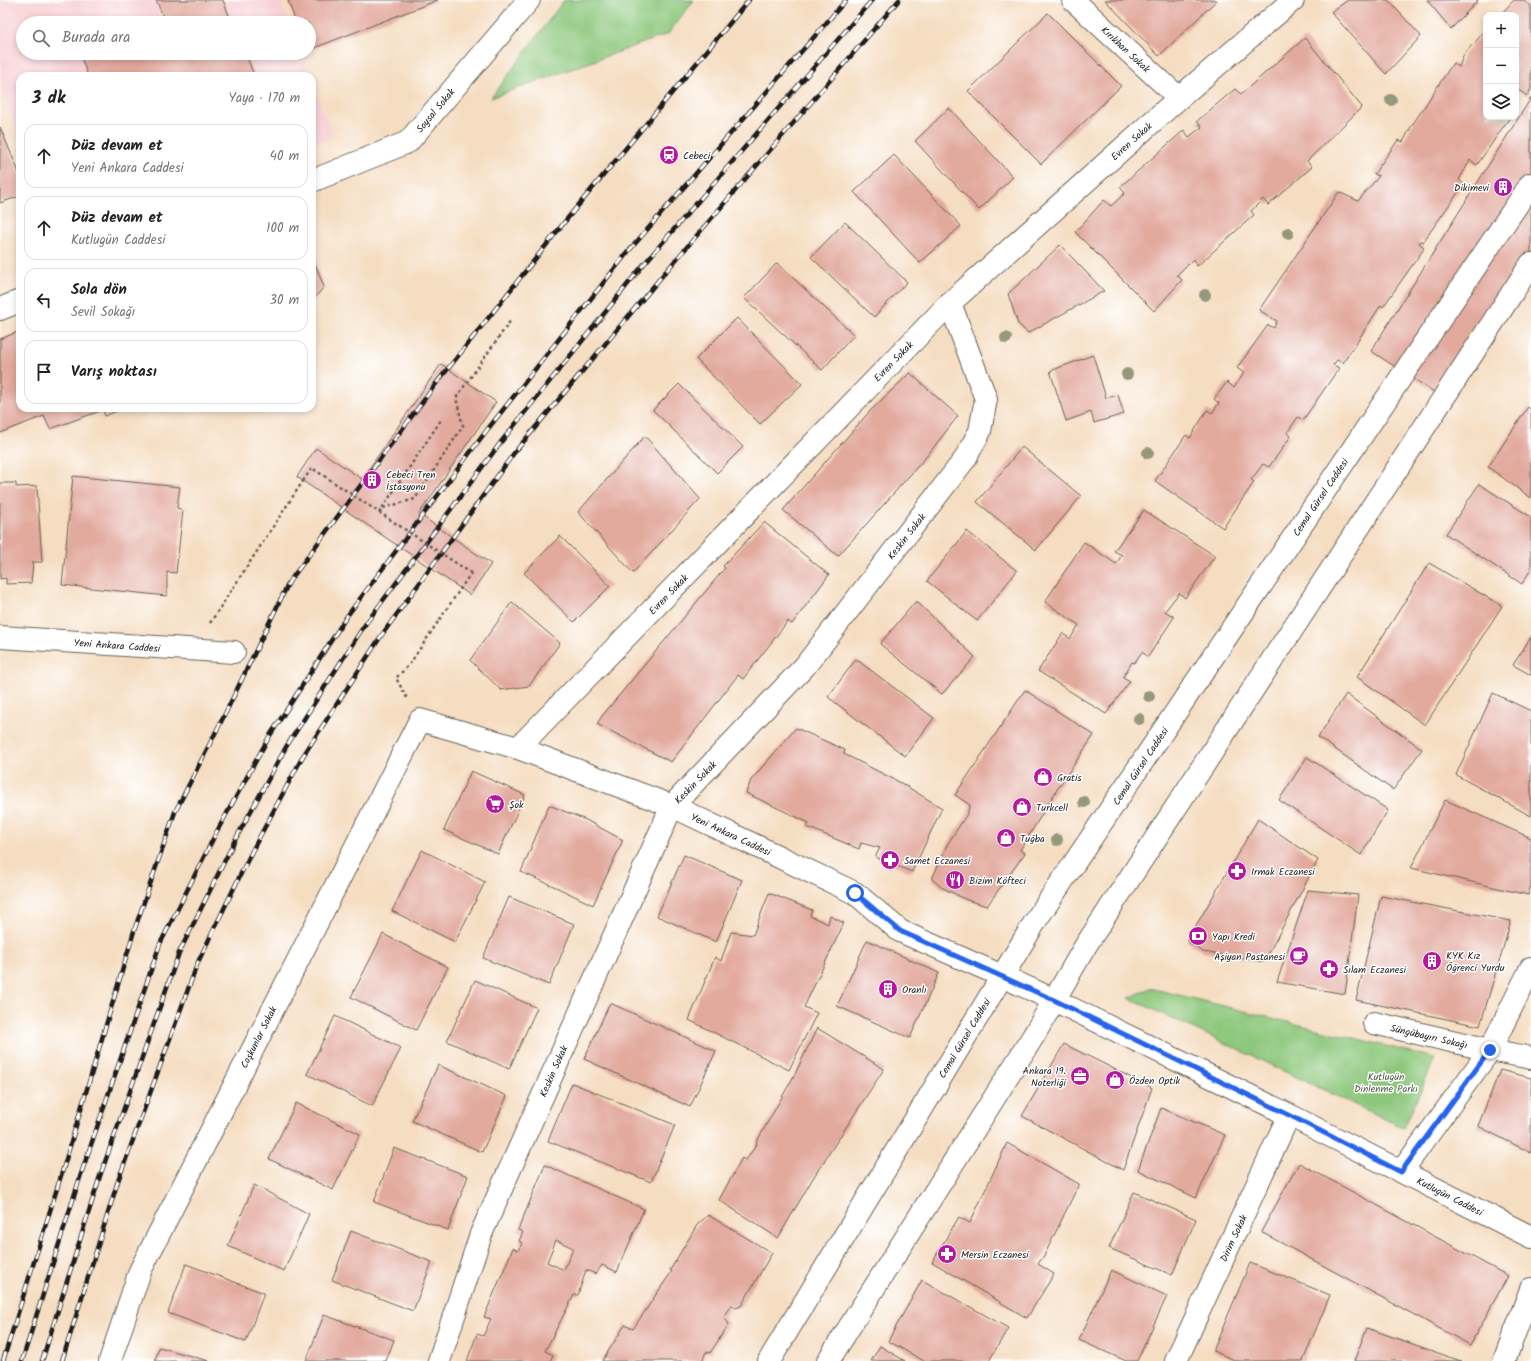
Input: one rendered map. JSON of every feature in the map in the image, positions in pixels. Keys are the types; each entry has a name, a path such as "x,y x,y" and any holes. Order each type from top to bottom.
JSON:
{"street":[{"name":"Soysal Sokak","path":"316,180 408,142 529,0"},
{"name":"Kırıkhan Sokak","path":"1073,0 1179,98"},
{"name":"Evren Sokak","path":"518,748 950,303 1179,98 1293,0"},
{"name":"Cemal Gürsel Caddesi","path":"768,1361 1046,904 1531,184"},
{"path":"828,1361 1030,1041 1086,945 1531,264"},
{"path":"0,309 16,303"},
{"name":"Keskin Sokak","path":"440,1361 481,1234 672,806 805,666 965,460 980,431 986,399 950,303"},
{"name":"Yeni Ankara Caddesi","path":"0,637 234,652"},
{"name":"Yeni Ankara Caddesi","path":"420,720 518,748 672,806 855,893 900,931 1002,976"},
{"name":"Coşkunlar Sokak","path":"110,1361 140,1271 420,720"},
{"path":"1401,1172 1490,1050 1531,968"},
{"name":"Kutlugün Caddesi","path":"1002,976 1289,1115 1531,1238"},
{"name":"Süngübayırı Sokağı","path":"1374,1023 1531,1058"},
{"name":"Dirim Sokak","path":"1176,1361 1289,1115"},
{"path":"1504,1361 1531,1289"}],"path":[{"path":"383,508 415,499 463,426 456,398 468,383 510,320"},
{"path":"379,513 441,420"},
{"path":"193,649 312,468 471,573 409,665 396,678 420,720"}],"shaded area":[{"path":"280,0 286,16 16,16 16,60 303,60 307,72 16,72 16,125 0,87 0,1"},
{"path":"316,94 333,137 316,143"}],"green space":[{"path":"564,0 694,0 668,34 491,98"},
{"name":"Kutlugün Dinlenme Parkı","path":"1150,988 1435,1058 1404,1128 1129,998"}],"building":[{"path":"156,0 223,0 229,16 163,16"},
{"path":"288,0 438,0 316,47 316,16 294,16"},
{"path":"1105,0 1217,0 1159,56"},
{"path":"1348,0 1388,0 1421,36 1386,74 1331,12"},
{"path":"1427,0 1478,0 1451,29"},
{"path":"1514,0 1522,0 1531,6 1531,89 1527,96 1519,90 1519,12 1503,12"},
{"path":"1048,13 1121,86 1041,164 968,91"},
{"path":"1483,33 1483,120 1508,120 1477,165 1470,160 1459,180 1464,184 1423,242 1421,240 1419,243 1424,247 1423,250 1383,307 1381,305 1343,363 1337,360 1333,365 1339,368 1303,420 1298,417 1287,433 1291,436 1269,467 1263,464 1251,480 1254,482 1223,528 1155,481 1186,435 1190,438 1207,410 1212,413 1219,403 1214,399 1227,382 1234,388 1244,373 1237,368 1268,325 1274,328 1277,321 1259,310 1339,192 1358,201 1379,176 1374,174 1398,140 1403,142 1411,127 1453,63 1459,67 1464,54"},
{"path":"1305,38 1362,107 1307,161 1312,167 1268,205 1263,199 1251,211 1254,215 1197,266 1193,259 1177,275 1182,280 1154,311 1075,232 1104,200 1111,206 1125,193 1120,187 1184,130 1189,137 1202,127 1197,121 1235,89 1241,94"},
{"path":"82,60 248,60 253,72 86,72"},
{"name":"Dikimevi","path":"1531,98 1531,276 1448,401 1371,351 1517,120 1519,120 1519,117"},
{"path":"949,108 1013,177 979,210 915,141"},
{"path":"0,127 16,165 16,197 0,203"},
{"path":"894,155 961,226 920,263 854,192"},
{"path":"845,222 907,282 874,317 811,257"},
{"path":"1060,245 1104,291 1028,333 1018,324 1008,294"},
{"path":"777,263 854,335 822,370 744,298"},
{"path":"316,266 324,287 316,296"},
{"path":"737,318 802,384 760,424 696,359"},
{"path":"16,333 16,412 97,412 50,429 44,416 0,433 0,339"},
{"path":"1093,355 1106,398 1118,395 1124,414 1094,423 1091,412 1066,421 1050,371"},
{"name":"Cebeci Tren İstasyonu","path":"441,364 496,402 419,514 491,564 470,595 297,477 316,448 362,479"},
{"path":"910,373 958,416 926,457 838,556 783,510 870,411"},
{"path":"679,384 743,447 717,473 653,410"},
{"path":"1528,407 1531,410 1531,498 1488,467"},
{"path":"104,412 114,412 105,416"},
{"path":"645,436 700,499 633,573 578,512"},
{"path":"1022,447 1081,496 1036,550 977,502"},
{"path":"73,476 180,487 177,508 183,510 176,573 167,572 167,596 62,585"},
{"path":"0,483 16,483 16,487 37,486 42,562 33,562 31,583 6,584 6,578 0,579"},
{"path":"1479,484 1531,517 1531,569 1522,584 1446,534"},
{"path":"1144,510 1215,556 1185,598 1179,593 1165,611 1174,617 1148,657 1142,652 1134,663 1132,662 1123,677 1130,681 1106,714 1038,671 1063,633 1070,639 1079,625 1045,602 1084,542 1116,564 1122,555 1114,551"},
{"path":"764,522 829,575 792,624 788,621 743,679 738,675 671,762 597,724 602,716 725,568 723,566"},
{"path":"967,531 1017,571 977,621 927,581"},
{"path":"560,536 610,586 574,622 524,573"},
{"path":"1429,563 1502,606 1425,725 1357,677"},
{"path":"916,601 975,657 942,694 880,644"},
{"path":"512,602 560,643 529,686 501,690 470,660"},
{"path":"1531,637 1531,675 1513,665"},
{"path":"856,659 934,718 905,756 828,697"},
{"path":"1025,690 1094,735 1058,788 1020,850 1025,853 987,906 967,900 941,887 932,879 947,845 967,814 970,805 955,795"},
{"path":"1493,693 1531,711 1531,816 1456,775"},
{"path":"1346,694 1422,749 1393,790 1318,737"},
{"path":"796,728 845,750 844,754 901,783 942,808 912,872 875,857 880,848 861,843 859,849 807,827 809,823 746,793 751,780"},
{"path":"1307,757 1388,810 1361,855 1279,800"},
{"path":"471,771 525,795 498,854 444,830"},
{"path":"1445,800 1531,838 1531,885 1528,895 1411,868"},
{"path":"549,805 586,820 623,840 593,905 521,872"},
{"path":"1258,819 1318,860 1264,962 1203,952 1187,941"},
{"path":"422,850 485,882 455,942 392,911"},
{"path":"684,855 742,880 716,942 657,916"},
{"path":"1308,890 1358,895 1345,994 1277,982"},
{"path":"769,893 812,910 810,916 828,924 830,916 844,923 804,1007 817,1013 789,1070 689,1020 715,957 721,961 731,932 753,935"},
{"name":"KYK Kız Öğrenci Yurdu","path":"1381,896 1511,921 1480,1026 1356,1000"},
{"path":"509,897 574,924 549,985 483,958"},
{"path":"383,934 448,967 416,1030 351,997"},
{"name":"Oranlı","path":"867,940 939,973 910,1038 837,1006"},
{"path":"475,980 537,1008 509,1069 447,1041"},
{"path":"610,1003 716,1051 690,1107 584,1059"},
{"path":"335,1016 401,1048 372,1106 307,1074"},
{"path":"817,1028 884,1069 813,1178 778,1238 719,1200 742,1158 746,1160 757,1144 756,1143 795,1074"},
{"path":"1064,1044 1152,1088 1123,1170 1022,1116"},
{"path":"438,1065 507,1096 482,1152 412,1121"},
{"path":"1500,1070 1531,1078 1531,1153 1478,1126"},
{"path":"572,1083 675,1125 651,1182 548,1141"},
{"path":"296,1103 360,1134 333,1190 269,1159"},
{"path":"1161,1108 1225,1135 1196,1198 1138,1170"},
{"path":"1007,1143 1079,1184 1045,1254 1038,1264 1054,1274 1027,1318 932,1262 959,1217 970,1223"},
{"path":"394,1148 468,1176 448,1230 374,1202"},
{"path":"1299,1163 1508,1276 1470,1345 1261,1232"},
{"path":"545,1165 644,1209 617,1272 602,1265 596,1274 586,1270 578,1295 574,1295 545,1351 553,1355 550,1361 467,1361 477,1334 483,1336 491,1319 484,1317 513,1248 518,1251 522,1243 519,1241 523,1232 518,1230","holes":["556,1240 573,1248 564,1270 547,1262"]},
{"path":"254,1185 309,1214 284,1271 228,1246"},
{"path":"1134,1192 1196,1219 1172,1275 1109,1248"},
{"path":"708,1215 772,1253 741,1306 736,1308 732,1305 724,1317 729,1324 710,1353 706,1352 702,1361 602,1361 625,1325 633,1329 672,1271 670,1270 697,1225"},
{"path":"351,1231 432,1262 413,1311 332,1280"},
{"path":"1250,1263 1330,1295 1303,1361 1237,1361 1213,1351"},
{"path":"186,1264 264,1293 246,1342 168,1313"},
{"path":"1111,1270 1167,1296 1137,1361 1126,1361 1079,1340"},
{"path":"922,1280 1008,1328 989,1361 924,1361 888,1341"},
{"path":"324,1315 394,1340 386,1361 306,1361"},
{"path":"1367,1328 1461,1361 1354,1361"},
{"path":"880,1346 905,1361 871,1361"},
{"path":"159,1347 209,1361 155,1361"}],"railway":[{"path":"3,1361 64,1166 134,931 175,812 225,714 289,582 435,385 567,219 749,0"},
{"path":"22,1361 82,1171 160,944 216,833 269,737 347,616 487,430 627,253 846,0"},
{"path":"42,1361 100,1176 179,953 234,842 286,747 364,626 501,442 644,264 872,0"},
{"path":"62,1361 118,1181 198,962 252,851 303,756 381,636 514,453 662,276 899,0"}],"place":[{"name":"Cebeci","path":"669,155"},
{"name":"Dikimevi","path":"1503,187"},
{"name":"Cebeci Tren İstasyonu","path":"372,480"},
{"name":"Gratis","path":"1043,777"},
{"name":"Şok","path":"495,804"},
{"name":"Turkcell","path":"1022,807"},
{"name":"Tuğba","path":"1006,838"},
{"name":"Samet Eczanesi","path":"890,860"},
{"name":"Irmak Eczanesi","path":"1237,871"},
{"name":"Bizim Köfteci","path":"955,880"},
{"name":"Yapı Kredi","path":"1198,936"},
{"name":"Aşiyan Pastanesi","path":"1299,956"},
{"name":"KYK Kız Öğrenci Yurdu","path":"1432,961"},
{"name":"Sılam Eczanesi","path":"1329,969"},
{"name":"Oranlı","path":"888,989"},
{"name":"Ankara 19. Noterliği","path":"1080,1076"},
{"name":"Özden Optik","path":"1115,1080"},
{"name":"Mersin Eczanesi","path":"947,1254"}],"route":[{"path":"855,893 900,931 1054,1000 1289,1115 1401,1172 1490,1050"}]}
